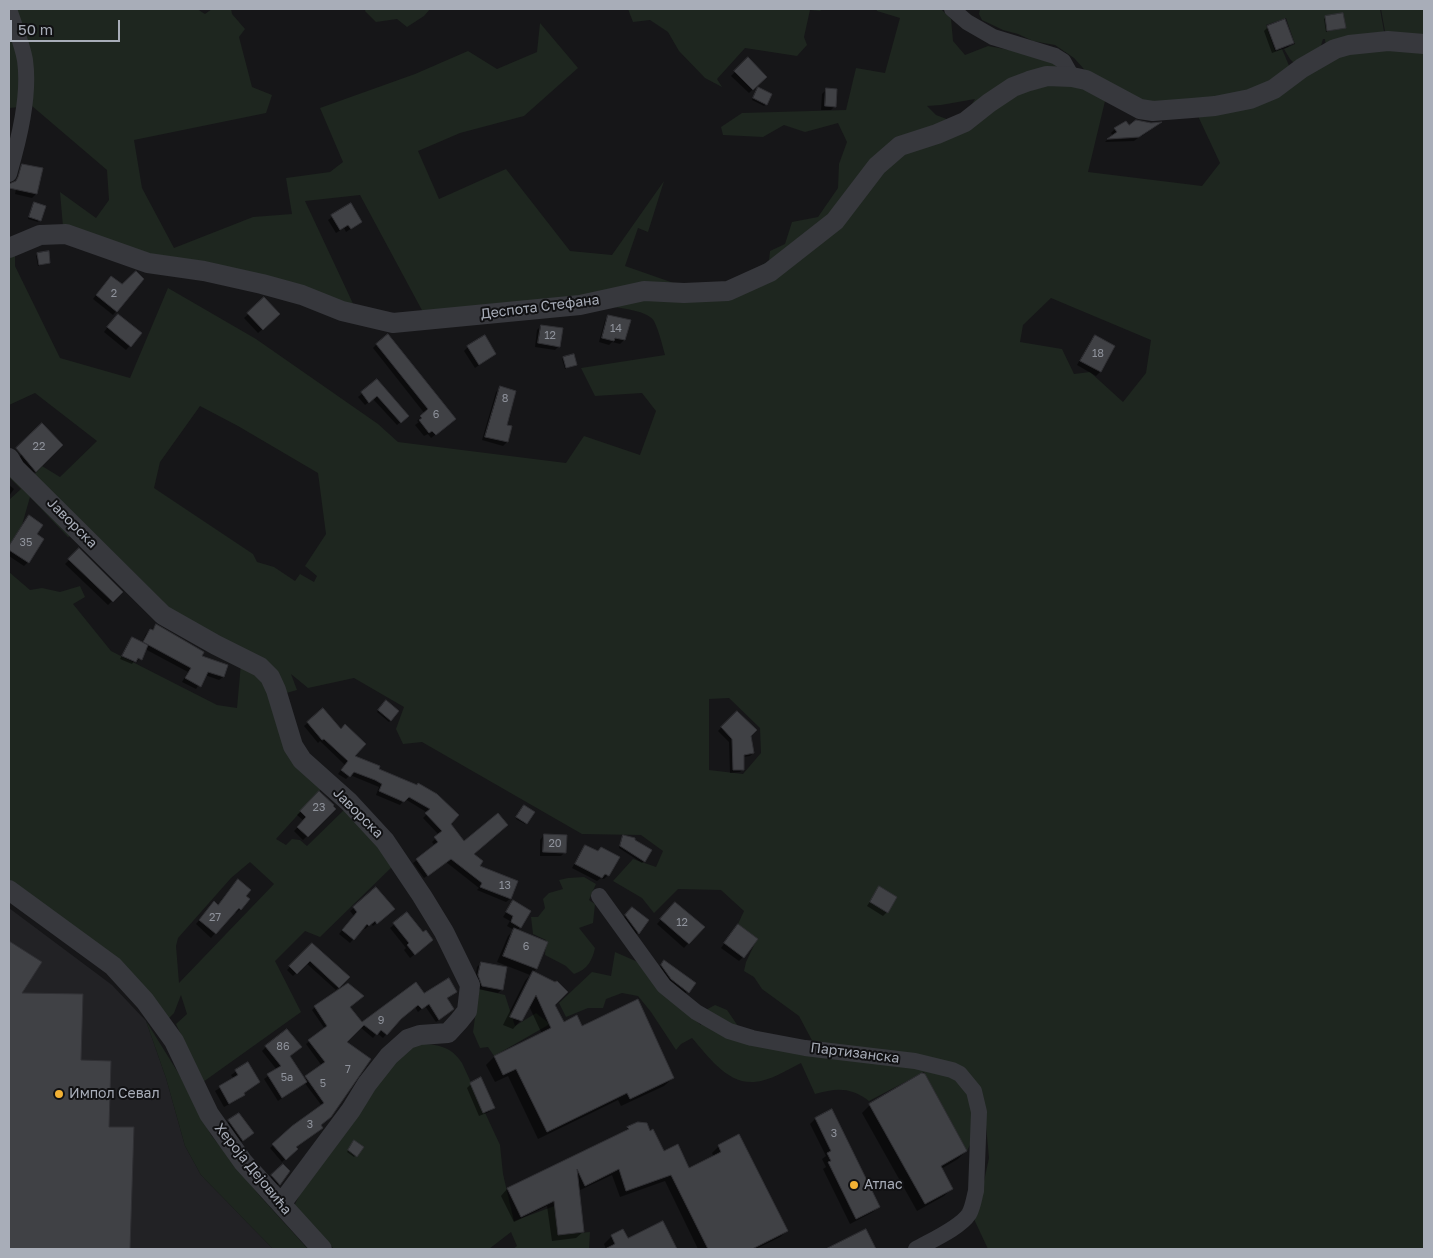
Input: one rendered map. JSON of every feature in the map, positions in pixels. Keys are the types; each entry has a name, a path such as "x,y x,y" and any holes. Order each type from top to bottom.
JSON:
{"street":[{"path":"9,9 15,43 25,60 26,89 18,143 9,174"},
{"path":"952,9 967,22 993,37 1055,56 1063,61 1072,77"},
{"name":"Деспота Стефана","path":"9,248 40,236 66,234 148,263 204,271 262,284 302,295 342,311 392,323 580,306 644,291 728,291 770,272 835,221 877,166 900,146 937,134 965,122 1013,87 1047,76 1072,77 1086,80 1140,109 1153,111 1215,106 1250,99 1274,88 1302,68 1336,49 1349,45 1388,41 1424,44"},
{"name":"Јаворска","path":"9,458 15,468 163,615 260,667 270,677 276,690 293,746 302,760 349,802 385,841 440,925 470,985 467,1011 459,1021 448,1033 420,1035 408,1039 389,1056 281,1204"},
{"name":"Хероја Дејовића","path":"9,890 113,966 145,1001 174,1041 209,1114 243,1162 322,1249"},
{"name":"Партизанска","path":"599,896 664,986 696,1012 729,1031 752,1038 805,1048 915,1061 952,1070 960,1074 974,1091 979,1112 976,1191 969,1214 962,1222 916,1249"}],"shaded area":[{"path":"14,9 197,9 205,14 212,9 231,9 232,14 245,29 239,37 252,87 272,95 266,113 134,140 142,188 174,248 253,217 292,214 286,178 330,172 343,162 320,108 415,74 468,51 497,69 537,52 540,23 578,68 524,116 460,133 418,151 439,199 506,169 570,251 612,255 664,181 648,232 638,228 625,266 688,288 698,288 730,280 769,261 770,251 785,244 792,222 818,217 838,188 839,164 847,142 838,123 805,132 784,125 763,137 723,135 721,127 742,113 846,110 856,68 885,73 900,18 877,11 876,9 941,9 951,19 953,41 965,55 988,46 1032,54 1055,64 1106,97 1088,172 1202,186 1220,163 1197,114 1341,51 1424,48 1424,1249 988,1249 973,1217 981,1195 989,1158 985,1114 967,1151 924,1072 869,1101 856,1093 843,1090 815,1094 801,1063 766,1080 744,1081 727,1074 719,1068 692,1038 681,1044 676,1050 638,996 622,993 606,999 603,1008 588,1008 566,1017 559,1003 592,972 611,976 615,952 647,966 677,1005 701,1025 704,1011 715,1005 727,1010 740,1029 815,1046 799,1016 762,989 754,977 744,971 746,962 757,939 738,924 744,911 721,890 678,889 654,913 642,898 613,881 633,859 656,867 663,851 641,835 582,834 422,742 403,744 396,729 404,707 354,678 308,688 291,674 297,690 283,694 175,616 77,534 68,537 30,497 22,525 9,546 9,500 21,489 9,477 9,464 33,476 42,466 60,477 97,441 35,393 9,405 9,243 15,254 15,266 60,358 130,378 168,288 256,339 378,424 398,442 566,463 584,436 640,455 656,411 642,393 595,396 581,368 665,355 654,321 644,314 628,309 598,305 424,314 360,195 305,201 356,310 92,238 63,227 60,192 96,218 109,200 107,170 32,106 9,108 9,41 11,41 23,60","holes":["975,99 962,120 957,123 936,115 927,106","1051,298 1151,340 1146,373 1123,402 1090,372 1074,374 1062,349 1020,342 1023,325","200,406 318,473 326,534 305,566 317,576 314,582 300,574 295,581 274,567 257,562 253,554 154,488 160,462","729,698 760,728 761,753 743,774 709,770 709,699"]},
{"path":"366,9 430,9 424,16 407,27 397,19 376,22 365,11"},
{"path":"628,9 822,9 820,11 810,10 804,37 807,45 797,56 745,48 717,79 722,87 705,78 679,51 668,32 650,20 633,22"},
{"path":"980,9 1380,9 1385,37 1326,49 1325,39 1323,39 1319,52 1295,64 1284,49 1295,44 1286,18 1266,25 1275,51 1282,49 1290,68 1257,93 1153,106 1092,78 1074,58 1055,45 1033,41 982,20 979,14"},
{"path":"1381,9 1424,9 1424,41 1386,37"},
{"path":"9,572 30,590 42,588 60,592 80,586 85,597 73,604 111,651 217,705 237,708 241,663 259,675 323,787 276,839 286,845 292,839 300,840 307,846 347,807 396,863 320,937 305,931 275,961 301,1012 203,1082 176,1024 187,1014 181,995 174,1013 169,1018 9,884","holes":["250,862 274,884 179,983 176,946 178,938 231,878"]},
{"path":"584,877 596,884 589,900 595,904 593,923 579,928 595,948 589,964 583,970 574,974 566,966 545,955 546,940 533,934 531,917 538,917 545,908 543,899 549,893 563,889 559,880"},
{"path":"9,908 112,985 146,1021 166,1078 185,1146 201,1175 273,1249 9,1249"},
{"path":"479,989 505,995 515,1026 536,1013 550,1024 494,1056 488,1047 480,1048 473,1032"},
{"path":"146,1021 179,1074 211,1135 259,1195 308,1249 273,1249 201,1175 185,1146 166,1078"},
{"path":"418,1044 443,1047 458,1057 462,1063 500,1145 503,1174 514,1221 557,1205 562,1212 556,1221 558,1235 590,1232 589,1249 513,1249 517,1246 511,1232 489,1249 334,1249 294,1206 314,1166 398,1056"}],"building":[{"path":"1343,13 1346,28 1327,31 1325,16"},
{"path":"1285,19 1294,43 1276,50 1267,26"},
{"path":"748,57 767,77 753,90 734,71"},
{"path":"758,87 772,94 767,105 753,98"},
{"path":"826,88 837,89 836,107 825,106"},
{"path":"1136,120 1151,123 1162,122 1139,137 1107,139 1117,132 1114,128 1126,121 1129,125"},
{"path":"22,164 43,168 37,194 9,188 9,184 16,181"},
{"path":"34,202 46,206 41,221 29,217"},
{"path":"351,203 362,222 351,229 348,225 340,230 331,215"},
{"path":"49,251 50,263 39,265 37,253"},
{"path":"136,271 144,279 117,312 96,295 111,276 122,284"},
{"path":"264,297 280,314 263,330 247,313"},
{"path":"118,314 142,333 131,347 107,327"},
{"path":"608,315 631,320 625,340 615,338 614,341 602,338"},
{"path":"541,325 563,328 560,347 538,343"},
{"path":"388,334 456,419 436,435 432,431 429,433 419,420 422,418 420,416 428,409 376,344"},
{"path":"485,335 496,354 479,365 467,346"},
{"path":"1095,335 1115,346 1101,372 1080,361"},
{"path":"574,354 577,365 566,368 563,357"},
{"path":"377,379 409,416 401,423 377,396 369,403 361,392"},
{"path":"500,386 516,391 507,425 512,426 508,442 485,437"},
{"path":"42,423 63,445 36,472 16,448"},
{"path":"29,515 43,525 37,534 44,539 29,563 9,550 9,546"},
{"path":"79,548 123,592 113,602 68,559"},
{"path":"156,624 204,652 202,656 228,665 224,677 208,672 201,687 185,678 191,668 143,642 150,629 153,630"},
{"path":"132,637 148,645 142,660 138,658 136,662 122,656"},
{"path":"386,700 399,711 391,721 378,710"},
{"path":"323,708 341,729 345,724 366,744 355,756 380,766 379,769 417,785 418,783 437,794 459,815 451,824 464,841 498,813 508,825 474,854 483,861 480,866 518,881 511,899 480,887 482,883 451,859 428,876 416,859 438,842 434,837 442,831 425,813 430,809 409,797 404,802 379,791 382,784 375,780 354,772 350,777 341,770 348,761 324,739 322,740 307,722"},
{"path":"737,711 757,730 751,736 754,753 744,755 744,770 733,770 732,739 721,727"},
{"path":"319,791 336,809 308,837 297,827 306,817 300,811"},
{"path":"524,805 535,812 527,824 516,817"},
{"path":"544,834 567,835 566,853 543,852"},
{"path":"623,835 635,838 635,840 652,850 645,862 620,846"},
{"path":"585,845 598,851 601,847 620,857 609,876 605,874 602,878 575,864"},
{"path":"238,879 251,890 246,896 250,899 241,910 239,908 216,934 199,920 214,901 218,905"},
{"path":"879,886 897,897 888,913 870,902"},
{"path":"376,887 395,909 377,924 375,921 369,926 367,924 354,940 342,930 357,912 353,907"},
{"path":"513,900 531,911 521,928 511,922 513,916 506,912"},
{"path":"675,902 705,927 689,944 660,919"},
{"path":"632,907 649,920 639,934 625,915"},
{"path":"407,912 423,932 426,930 433,940 415,955 407,945 409,943 393,923"},
{"path":"738,924 758,939 744,958 724,943"},
{"path":"514,928 548,942 537,969 503,956"},
{"name":"Импол Севал","path":"9,941 42,962 22,993 83,994 81,1060 111,1061 109,1127 134,1127 130,1249 9,1249"},
{"path":"312,943 350,977 339,988 310,961 297,974 289,966"},
{"path":"664,960 696,983 689,993 671,979 661,965"},
{"path":"481,962 507,967 503,990 482,986 478,975"},
{"path":"533,971 555,982 557,981 568,992 555,1005 564,1022 577,1015 582,1026 638,999 674,1078 630,1099 627,1093 547,1132 516,1069 503,1075 494,1056 551,1028 536,995 522,1021 510,1017"},
{"path":"449,978 457,992 447,998 454,1009 439,1020 429,1004 422,1009 418,1005 401,1019 387,1035 381,1030 377,1035 364,1025 347,1042 371,1059 331,1117 321,1125 323,1128 296,1147 298,1149 286,1160 272,1144 292,1126 324,1103 305,1076 325,1062 308,1040 327,1026 314,1006 348,983 364,996 350,1007 362,1022 416,982 424,993"},
{"path":"287,1029 302,1047 290,1056 307,1082 282,1098 267,1074 281,1066 265,1046"},
{"path":"248,1062 260,1082 244,1093 245,1095 229,1104 219,1086 238,1075 235,1070"},
{"path":"922,1073 925,1074 967,1151 941,1166 953,1189 925,1204 869,1104"},
{"path":"481,1077 495,1108 483,1113 470,1083"},
{"name":"Атлас","path":"832,1109 880,1207 856,1219 828,1162 831,1161 827,1153 831,1151 815,1118"},
{"path":"239,1113 254,1133 243,1141 228,1120"},
{"path":"638,1122 647,1123 650,1131 653,1129 664,1151 678,1144 689,1168 721,1152 718,1145 739,1134 788,1231 752,1249 708,1249 671,1175 626,1191 619,1169 585,1186 577,1169 584,1232 558,1235 554,1201 521,1217 507,1188 629,1129 627,1127"},
{"path":"354,1140 364,1147 357,1157 348,1150"},
{"path":"283,1164 290,1171 280,1185 271,1175"},
{"path":"663,1221 677,1249 605,1249 615,1244 611,1235 623,1229 628,1238"},
{"path":"866,1229 876,1249 826,1249"}],"place":[{"name":"Импол Севал","path":"59,1094"},
{"name":"Атлас","path":"854,1185"}]}
